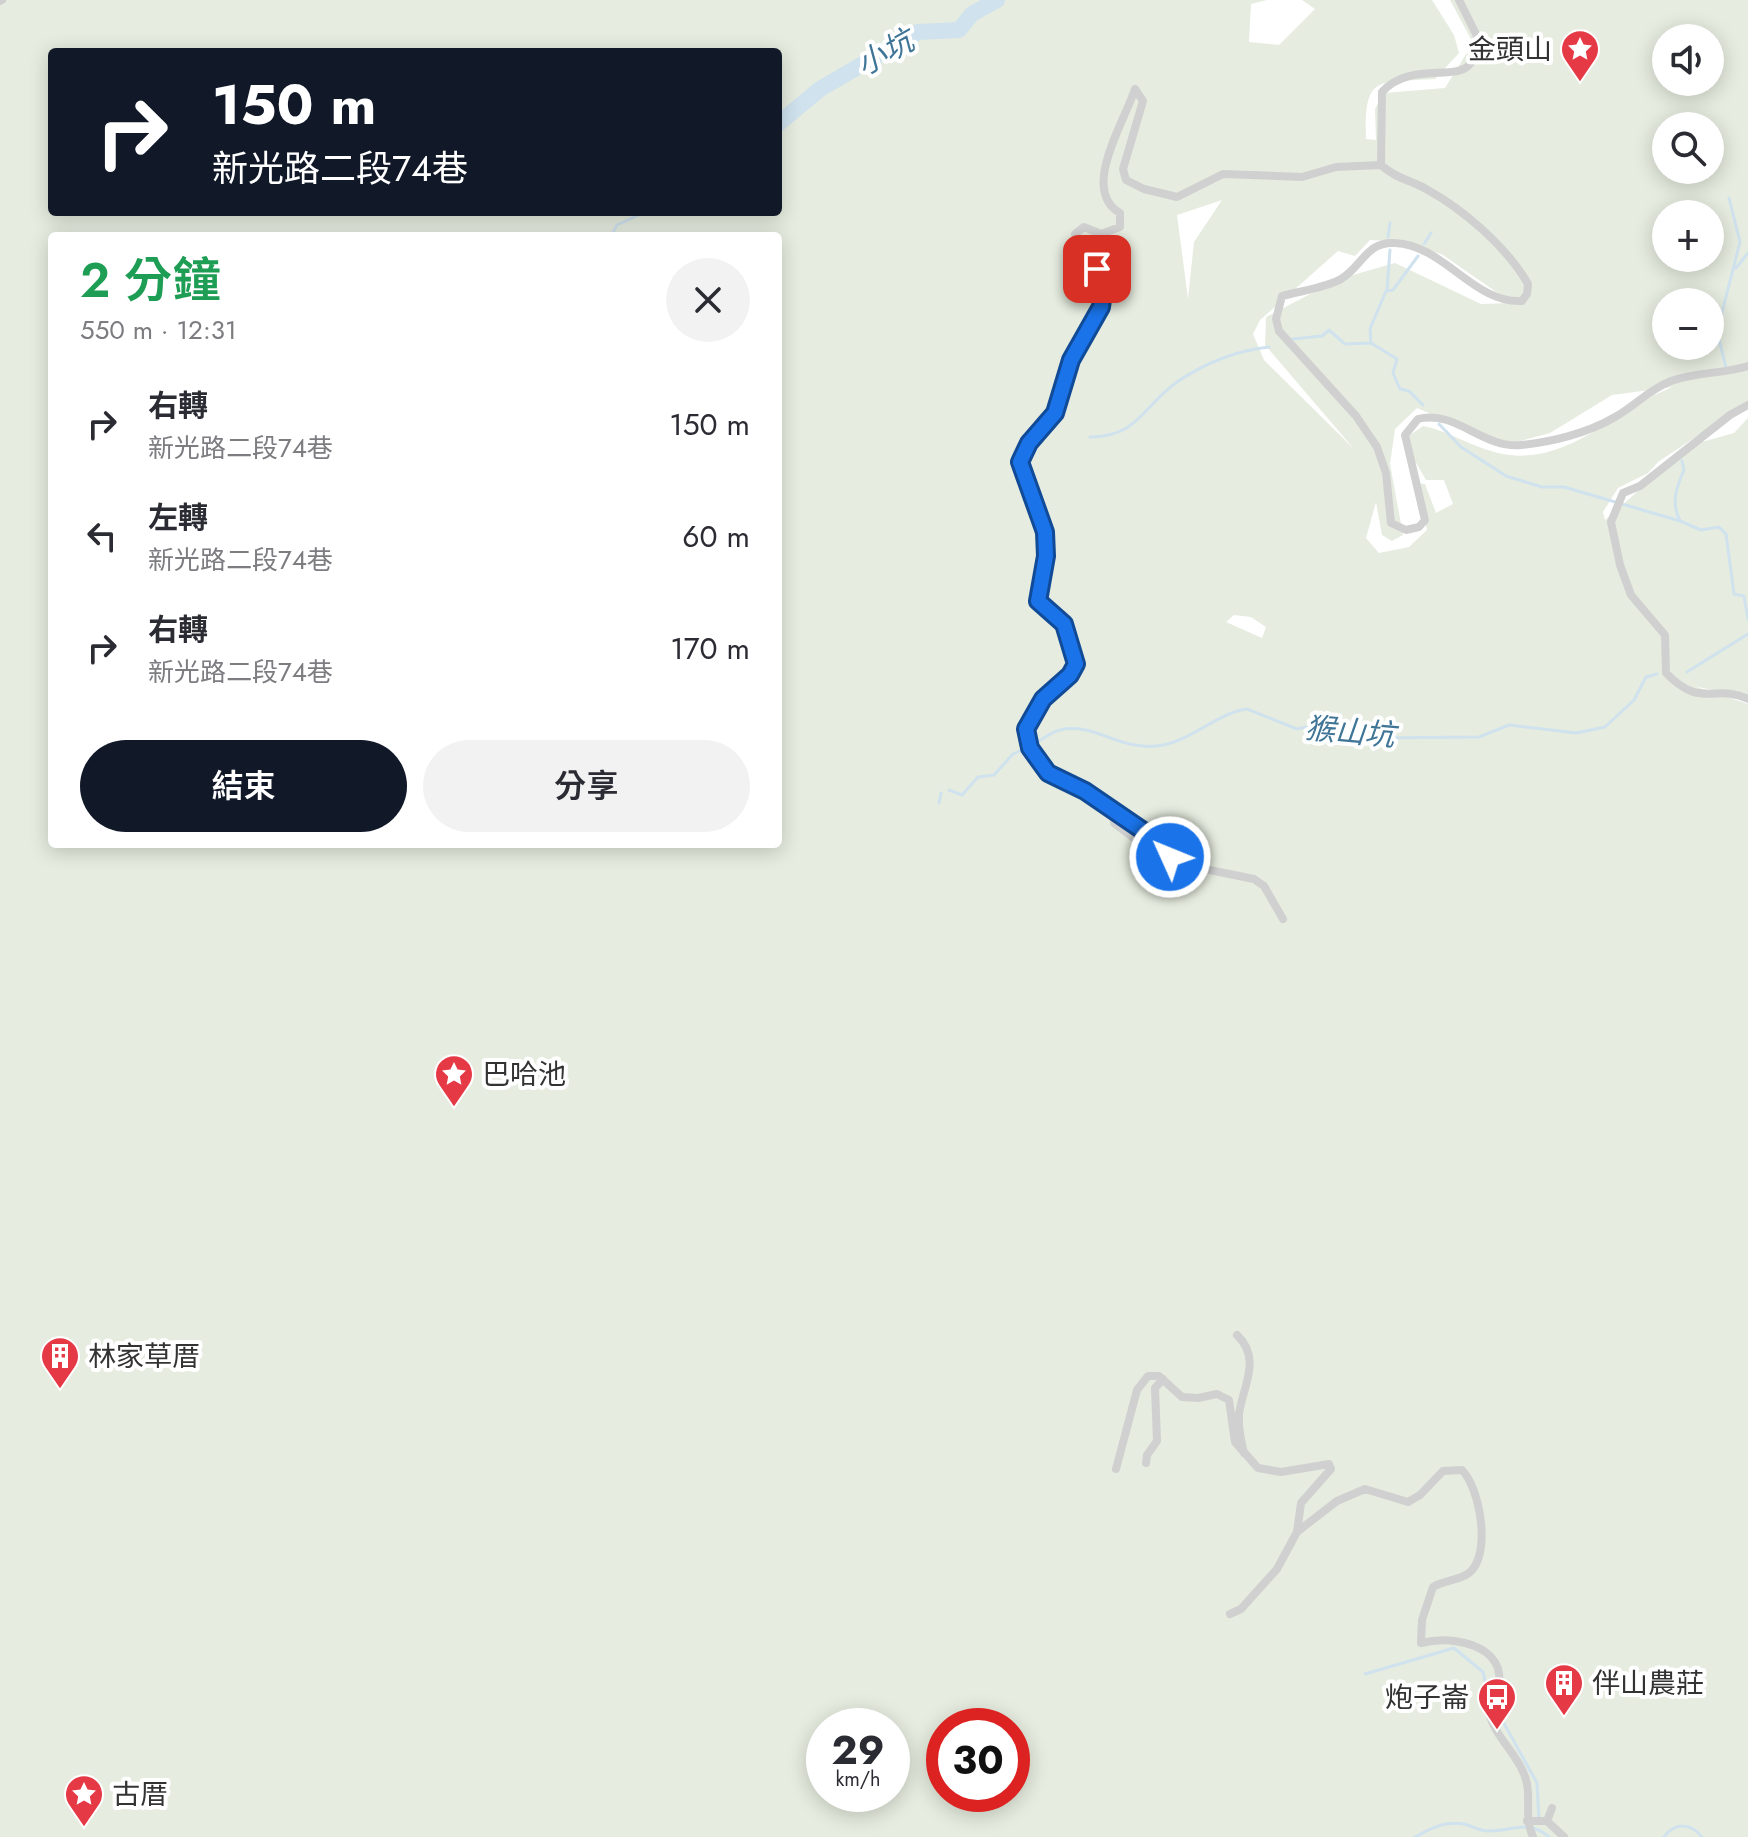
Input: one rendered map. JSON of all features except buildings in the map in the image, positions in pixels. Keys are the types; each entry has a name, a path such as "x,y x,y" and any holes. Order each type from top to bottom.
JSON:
{"street":[{"path":"1381,165 1382,92 1390,83 1417,72 1456,73 1469,65 1479,40 1459,0"},
{"path":"1283,919 1264,886 1254,879 1180,864 1142,830 1085,791 1048,773 1030,748 1026,729 1051,689 1070,675 1076,664 1064,624 1038,601 1046,556 1045,532 1020,462 1029,443 1055,413 1071,360 1104,297 1097,269 1076,245 1075,234 1084,227 1101,234 1120,227 1120,213 1106,201 1101,178 1135,89 1143,101 1123,169 1126,180 1159,194 1177,197 1223,174 1302,177 1336,167 1381,165 1393,176 1423,187 1446,201 1479,229 1528,284 1522,301 1508,301 1475,284 1435,254 1396,243 1374,245 1339,280 1282,296 1278,302 1279,331 1356,416 1377,447 1386,473 1388,515 1398,528 1419,527 1425,520 1405,435 1418,419 1440,416 1467,430 1517,446 1560,438 1604,422 1645,393 1677,379 1722,374 1748,366"},
{"path":"1748,405 1730,415 1640,486 1619,498 1614,510 1614,536 1631,595 1665,635 1666,673 1694,694 1737,694 1748,699"},
{"path":"1114,812 1114,823 1143,845"},
{"path":"1237,1335 1250,1354 1239,1424 1246,1457"},
{"path":"1116,1469 1137,1390 1153,1374 1182,1397 1217,1394 1229,1400 1233,1438 1246,1457 1268,1472 1329,1464 1331,1469 1301,1503 1297,1532 1277,1569 1241,1609 1230,1614"},
{"path":"1146,1463 1147,1455 1157,1441 1155,1388 1163,1379"},
{"path":"1297,1532 1337,1501 1356,1491 1376,1491 1408,1502 1420,1495 1443,1471 1457,1469 1465,1473 1482,1527 1480,1555 1470,1572 1433,1587 1422,1620 1421,1643 1461,1639 1479,1647 1493,1661 1499,1678 1497,1694 1488,1708 1490,1720 1500,1741 1524,1774 1532,1836"},
{"path":"1547,1821 1552,1808"},
{"path":"1529,1822 1547,1821 1564,1837"}],"shaded area":[{"path":"0,0 1267,0 1251,4 1249,42 1279,45 1315,9 1302,0 1432,0 1454,35 1459,53 1435,79 1388,82 1372,92 1368,102 1366,139 1376,140 1375,109 1384,93 1445,88 1473,43 1450,0 1748,0 1748,402 1658,462 1648,473 1618,488 1603,512 1605,520 1691,445 1734,433 1748,418 1748,698 1694,686 1748,704 1748,1837 0,1837","holes":["1222,200 1194,242 1188,299 1177,215","1370,240 1408,242 1443,255 1512,303 1481,304 1395,263 1339,279 1266,317 1265,345 1354,449 1264,360 1253,334 1260,320 1338,251 1355,256","1672,387 1590,434 1546,453 1522,456 1498,453 1423,426 1403,440 1426,480 1444,480 1453,504 1436,513 1425,484 1416,483 1427,530 1409,547 1379,553 1366,538 1376,502 1382,535 1392,541 1403,535 1390,464 1395,429 1417,408 1505,445 1550,433 1612,395","1234,615 1251,617 1266,627 1262,638 1226,622"]}],"waterway":[{"name":"小坑","path":"782,121 820,89 918,32 959,30 972,14 997,0"},
{"path":"1726,367 1717,332 1740,242 1729,198"},
{"path":"613,232 617,225 636,216"},
{"path":"1388,237 1390,223"},
{"path":"1424,244 1431,233"},
{"path":"1387,290 1390,250"},
{"path":"1736,268 1748,253"},
{"path":"1371,343 1370,329 1386,291 1393,290 1418,256"},
{"path":"1293,339 1322,336 1329,330 1345,344 1371,343 1397,359 1393,373 1400,389 1409,391 1423,405"},
{"path":"1090,437 1106,436 1130,426 1165,391 1198,369 1232,355 1269,347"},
{"path":"1439,424 1461,447 1506,476 1542,487 1564,487 1680,521"},
{"path":"1682,461 1684,470 1675,502 1677,514 1680,521 1701,530 1719,527 1726,534 1734,594 1744,596 1748,619"},
{"name":"猴山坑","path":"1687,672 1748,634"},
{"name":"猴山坑","path":"1033,744 1056,731 1072,729 1130,744 1156,746 1180,740 1224,716 1247,709 1297,729 1306,727 1374,738 1479,737 1509,725 1576,733 1605,727 1634,700 1646,677 1657,674"},
{"path":"949,790 962,795 978,777 994,775 1013,754 1022,750"},
{"path":"939,803 941,793"},
{"path":"1365,1674 1454,1648 1483,1672 1488,1695"},
{"path":"1496,1709 1537,1783 1539,1821"},
{"path":"1415,1837 1438,1826 1457,1823 1488,1831 1534,1828 1549,1837"},
{"path":"1664,1837 1673,1829 1683,1826 1693,1829 1702,1837"}],"place":[{"name":"金頭山","path":"1580,83"},
{"name":"巴哈池","path":"454,1108"},
{"name":"林家草厝","path":"60,1390"},
{"name":"伴山農莊","path":"1564,1717"},
{"name":"炮子崙","path":"1497,1731"},
{"name":"古厝","path":"84,1828"}],"route":[{"path":"1097,269 1104,285 1101,307 1077,346 1055,413 1029,443 1020,462 1039,508 1045,532 1046,556 1037,590 1038,601 1041,607 1064,624 1076,664 1070,675 1043,699 1026,729 1030,748 1048,773 1085,791 1142,830 1170,857"}]}
